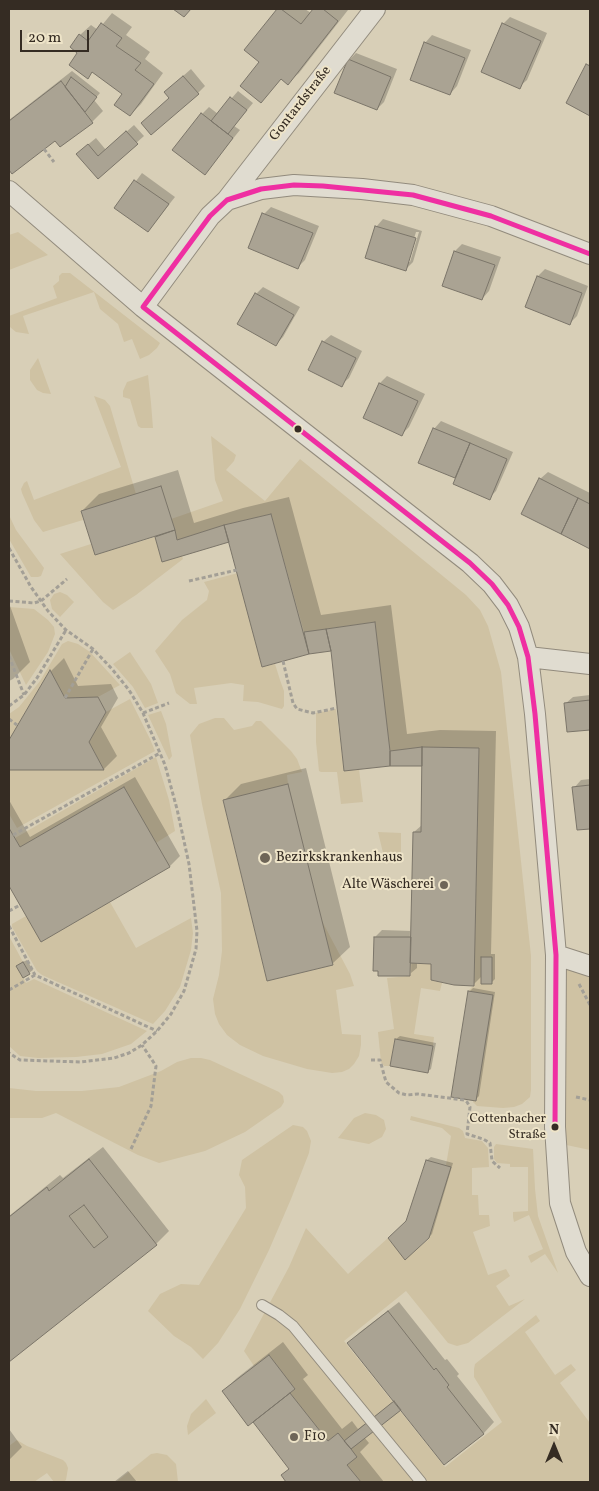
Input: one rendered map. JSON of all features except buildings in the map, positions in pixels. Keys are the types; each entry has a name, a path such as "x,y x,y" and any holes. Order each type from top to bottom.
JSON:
{"street":[{"name":"Gontardstraße","path":"143,307 210,216 227,200 375,9"},
{"name":"Gontardstraße","path":"227,200 261,189 294,185 362,189 412,195 491,216 590,254"},
{"path":"9,191 143,307 470,563 492,584 508,605 519,627 528,657 535,714 556,955 555,1127 560,1202 576,1252 590,1276"},
{"path":"528,657 590,664"},
{"path":"556,955 590,966"}],"lane":[{"path":"262,1305 293,1326 422,1482"}],"path":[{"path":"44,149 54,162"},
{"path":"9,548 31,587 48,612 66,630 93,649 129,690 142,713 166,764 187,854 197,931 196,949 184,991 171,1014 142,1045 129,1053 114,1058 81,1062 20,1060 9,1053"},
{"path":"189,581 237,570"},
{"path":"9,601 34,603 41,601 67,579"},
{"path":"9,706 24,695 37,678 66,630"},
{"path":"65,698 93,649"},
{"path":"9,656 24,695"},
{"path":"284,661 293,703 297,709 313,713 337,708"},
{"path":"125,692 129,690"},
{"path":"142,713 169,703"},
{"path":"9,719 17,725"},
{"path":"13,835 160,753"},
{"path":"9,911 20,905"},
{"path":"9,926 35,975 157,1031"},
{"path":"9,990 35,975"},
{"path":"131,1149 151,1106 156,1066 142,1045"},
{"path":"371,1060 380,1060 386,1082 399,1093 464,1100 467,1102 470,1106 467,1134 490,1143 492,1161 500,1168"}],"shaded area":[{"path":"18,232 48,255 9,270 9,235"},
{"path":"62,273 70,273 160,343 157,348 149,355 140,359 132,339 124,342 118,324 100,309 94,292 23,316 29,334 16,332 10,327 9,316 57,298 53,286 59,281 59,276"},
{"path":"38,358 51,394 37,390 30,380 30,370"},
{"path":"148,375 153,428 141,428 138,426 130,399 123,397 123,391 127,382"},
{"path":"94,396 105,400 110,406 136,494 81,511 83,520 43,532 34,520 22,493 21,489 24,483 27,481 34,500 121,467"},
{"path":"211,436 236,455 234,461 226,470 265,501 300,459 466,595 480,610 488,626 501,672 531,956 531,1090 530,1097 522,1104 503,1108 477,1106 473,1102 476,1101 492,995 468,991 474,985 479,748 422,747 390,751 375,622 304,632 271,514 224,525 177,540 171,519 223,501 215,480"},
{"path":"9,515 16,530 44,568 41,576 31,577 9,539"},
{"path":"155,537 162,562 182,556 183,559 113,610 103,602 60,554 91,544 95,555"},
{"path":"238,573 262,667 275,664 284,691 284,706 282,709 258,702 243,701 244,685 231,683 194,688 197,704 190,704 176,693 170,674 155,651 182,620 207,600 209,591 204,582"},
{"path":"60,592 67,595 74,602 60,617 52,609 50,600 54,594"},
{"path":"9,607 34,609 54,627 55,634 48,652 26,685 9,649"},
{"path":"68,641 78,644 90,652 120,685 98,697 65,698 50,670 9,740 9,714 19,707 40,681 62,644"},
{"path":"130,652 151,684 158,703 145,708 133,687 113,664"},
{"path":"130,699 155,751 17,828 9,814 9,770 104,770 89,742 106,712"},
{"path":"336,709 344,770 359,769 363,802 341,804 337,772 319,771 316,713"},
{"path":"161,711 166,724 172,756 169,760 148,715"},
{"path":"215,718 224,718 234,730 252,726 256,721 261,721 291,751 297,759 302,772 287,775 288,784 223,801 267,981 333,965 322,921 350,974 354,986 336,990 342,1034 361,1035 361,1045 359,1056 354,1064 342,1072 332,1073 307,1069 263,1056 240,1045 227,1035 215,1014 213,999 222,951 221,893 202,804 190,735 199,724"},
{"path":"156,757 169,800 175,831 156,843 124,787 20,847 15,838"},
{"path":"378,832 401,833 401,857 384,857"},
{"path":"110,902 136,948 191,918 193,933 191,950 180,987 165,1011 153,1024 42,975 37,971 12,927 12,924 26,916 41,941"},
{"path":"9,936 23,962 17,966 26,983 34,979 147,1031 131,1044 102,1054 38,1058 20,1056 9,1046"},
{"path":"555,956 590,967 590,1150 557,1143"},
{"path":"410,963 431,964 431,980 442,983 440,991 421,988 414,1034 434,1037 433,1046 395,1039 390,1066 384,1066 381,1062 378,1032 394,1029 387,978 410,976"},
{"path":"191,1058 210,1060 279,1092 283,1096 284,1102 281,1107 245,1132 205,1151 159,1163 138,1155 56,1113 42,1118 9,1118 9,1088 36,1091 82,1091 119,1087 161,1071 177,1062"},
{"path":"365,1113 376,1115 384,1120 386,1129 382,1137 369,1144 338,1138 354,1118"},
{"path":"411,1116 459,1128 463,1131 465,1138 482,1141 488,1148 489,1167 472,1168 472,1195 478,1195 479,1215 489,1215 490,1226 473,1232 488,1275 506,1269 510,1276 496,1286 509,1306 525,1299 468,1343 457,1346 448,1343 406,1291 344,1341 445,1467 502,1422 474,1377 475,1364 536,1315 540,1321 525,1332 555,1375 571,1364 576,1370 560,1383 590,1423 590,1482 361,1482 347,1465 338,1433 328,1441 290,1393 295,1389 269,1355 254,1366 244,1351 289,1267 306,1228 348,1274 388,1238 405,1259 429,1239 450,1167 446,1165 451,1136 442,1128 410,1120"},
{"path":"293,1125 303,1127 307,1131 311,1141 309,1153 269,1250 240,1309 218,1343 203,1359 191,1347 174,1336 148,1311 160,1294 181,1284 199,1285 246,1208 245,1187 239,1175 242,1160"},
{"path":"496,1144 533,1149 538,1216 558,1273 545,1254 531,1263 528,1256 543,1249 529,1215 514,1222 513,1217 513,1212 528,1211 528,1167 510,1167 510,1164 497,1163 494,1159 494,1147"},
{"path":"206,1399 216,1413 188,1435 187,1426 191,1414"},
{"path":"17,1440 27,1446 63,1460 68,1468 66,1480 54,1482 47,1473 34,1482 9,1482 9,1446"},
{"path":"151,1454 167,1455 176,1464 178,1482 116,1482"}],"transit line":[{"path":"555,1127 556,955 535,714 528,657 519,627 508,605 492,584 470,563 143,307 210,216 227,200 261,189 294,185 413,195 491,216 590,254"}],"place":[{"name":"Bezirkskrankenhaus","path":"265,858"},
{"name":"Alte Wäscherei","path":"444,885"},
{"name":"Cottenbacher Straße","path":"555,1127"},
{"name":"F10","path":"294,1437"}]}
